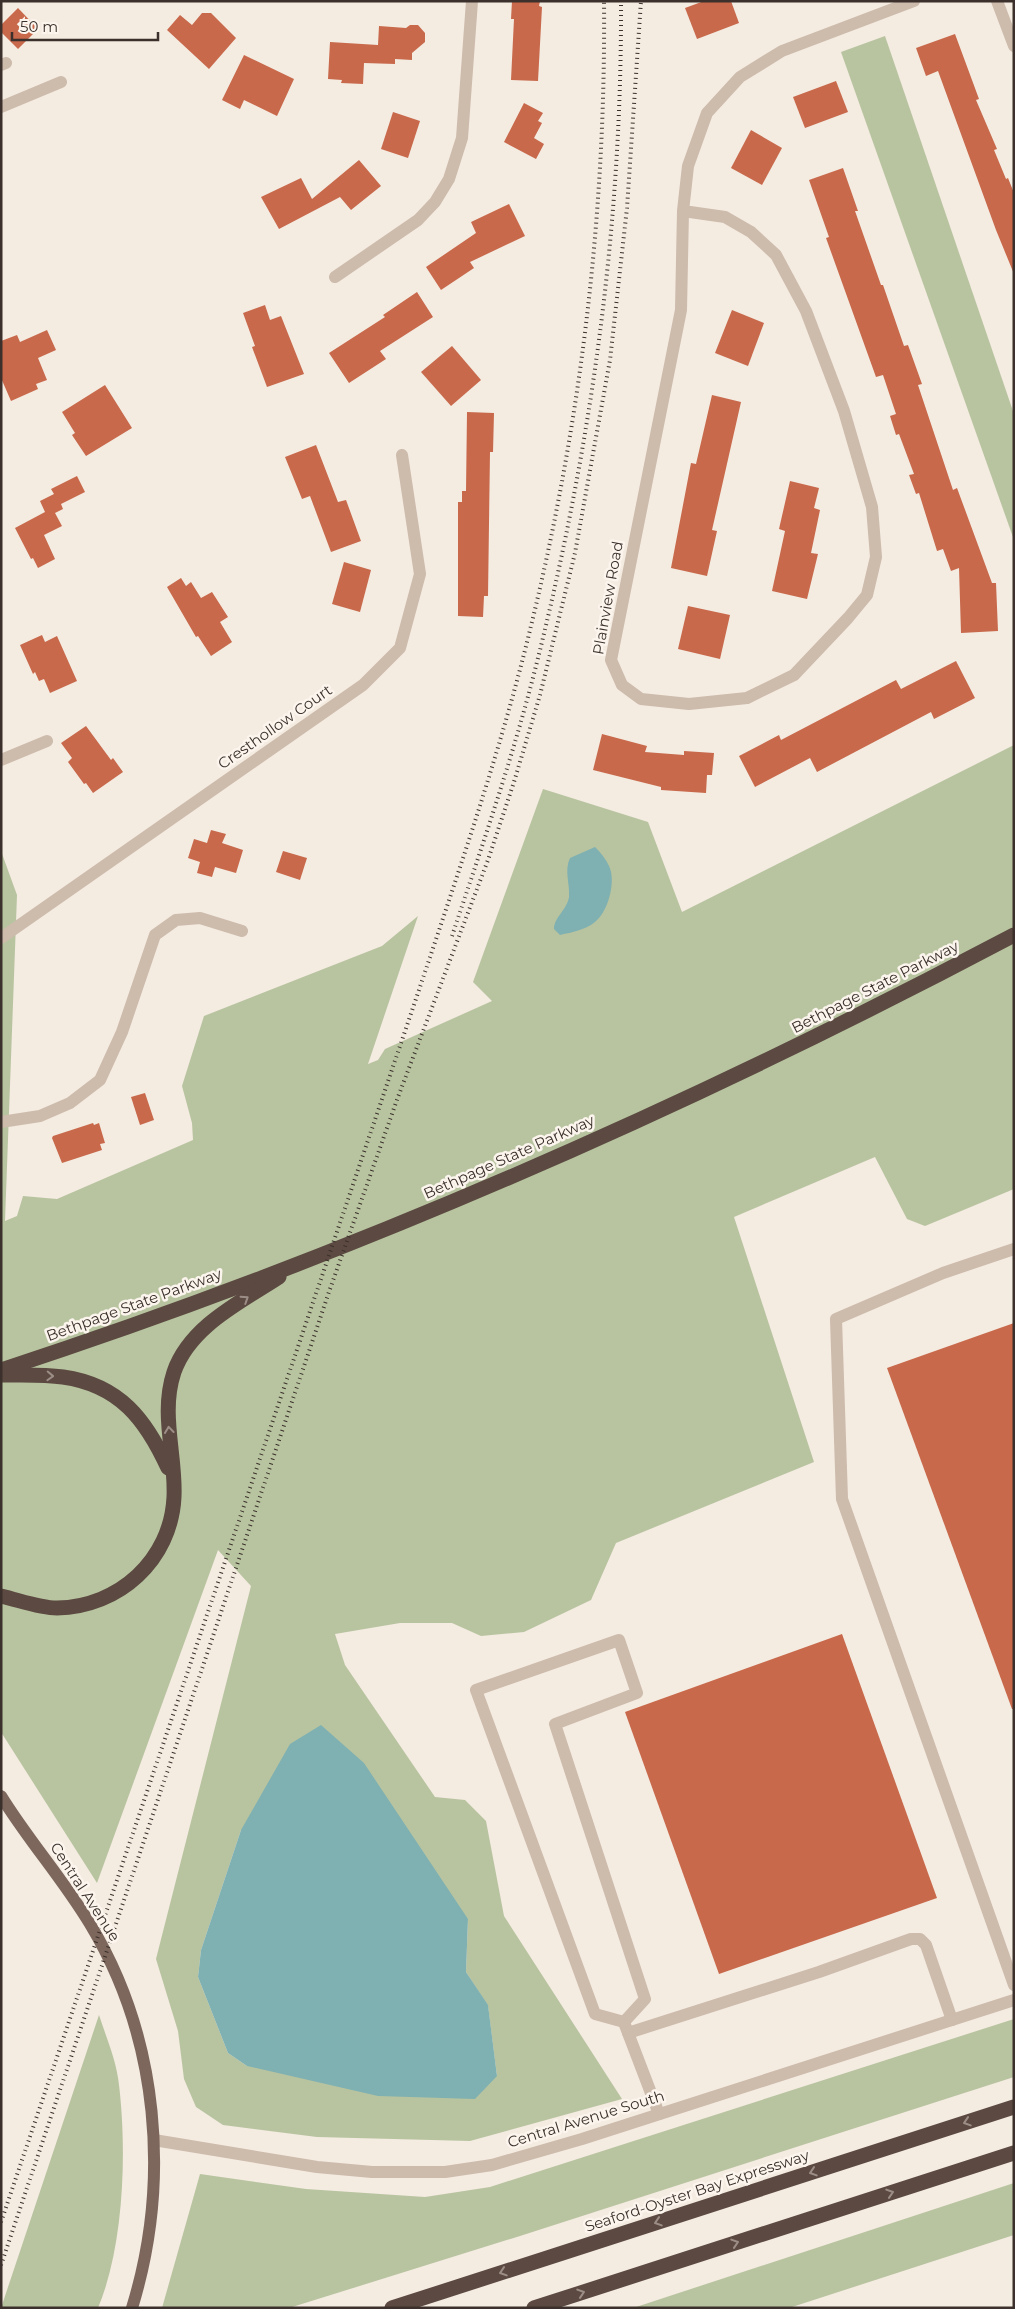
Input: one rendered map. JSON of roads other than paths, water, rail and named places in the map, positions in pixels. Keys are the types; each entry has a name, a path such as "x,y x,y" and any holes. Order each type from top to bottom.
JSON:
{"highway":[{"name":"Bethpage State Parkway","path":"1,1370 98,1338 303,1261 462,1198 678,1102 809,1040 1014,935"},
{"path":"1,1596 55,1608 75,1607 111,1596 126,1586 152,1562 160,1548 173,1509 168,1404 174,1372 192,1342 218,1317 303,1261"},
{"path":"1,1375 62,1377 97,1386 113,1394 127,1404 140,1418 157,1443 173,1479"},
{"name":"Seaford-Oyster Bay Expressway","path":"392,2308 1014,2107"},
{"path":"534,2308 1014,2153"}],"main road":[{"name":"Central Avenue","path":"1,1796 89,1923 114,1972 128,2006 144,2057 150,2088 154,2140 151,2213 132,2308"}],"street":[{"path":"335,277 418,220 435,202 449,179 462,138 472,1"},
{"name":"Plainview Road","path":"683,211 725,217 751,232 776,255 806,311 844,412 872,507 876,557 866,595 848,618 794,675 747,698 689,704 641,699 622,685 611,660 681,310 683,211 688,166 707,114 740,77 782,51 914,1"},
{"path":"997,1 1014,46"},
{"path":"1,107 61,82"},
{"name":"Cresthollow Court","path":"1,938 363,685 400,648 420,574 402,455"},
{"path":"1,760 47,740"},
{"path":"1,1122 40,1116 70,1103 100,1080 122,1032 155,935 176,920 200,918 242,932"},
{"path":"1014,1249 943,1273 836,1319 842,1499 1014,1985"},
{"path":"626,2027 645,1999 554,1724 637,1692 619,1640 476,1690 595,2014 626,2027 819,1972 911,1939 920,1939 926,1945 952,2020"},
{"name":"Central Avenue South","path":"154,2140 317,2166 372,2172 445,2172 492,2165 659,2114 1014,2000"},
{"path":"626,2027 659,2114"}],"water":[{"path":"595,847 605,858 611,872 612,886 606,907 599,918 591,925 581,930 560,935 554,929 556,921 568,902 568,863 570,858"},
{"path":"321,1725 364,1763 468,1919 466,1972 488,2005 497,2076 475,2099 378,2096 247,2066 228,2053 198,1977 201,1950 241,1830 290,1744"}],"railway":[{"path":"1,2222 449,900 479,810 519,672 549,549 564,472 587,316 600,159 604,1"},
{"path":"452,936 497,801 527,700 573,502 600,336 609,253 616,169 621,1"},
{"path":"1,2265 330,1289 398,1097 488,860 540,695 575,553 610,360 627,208 641,1"}]}
